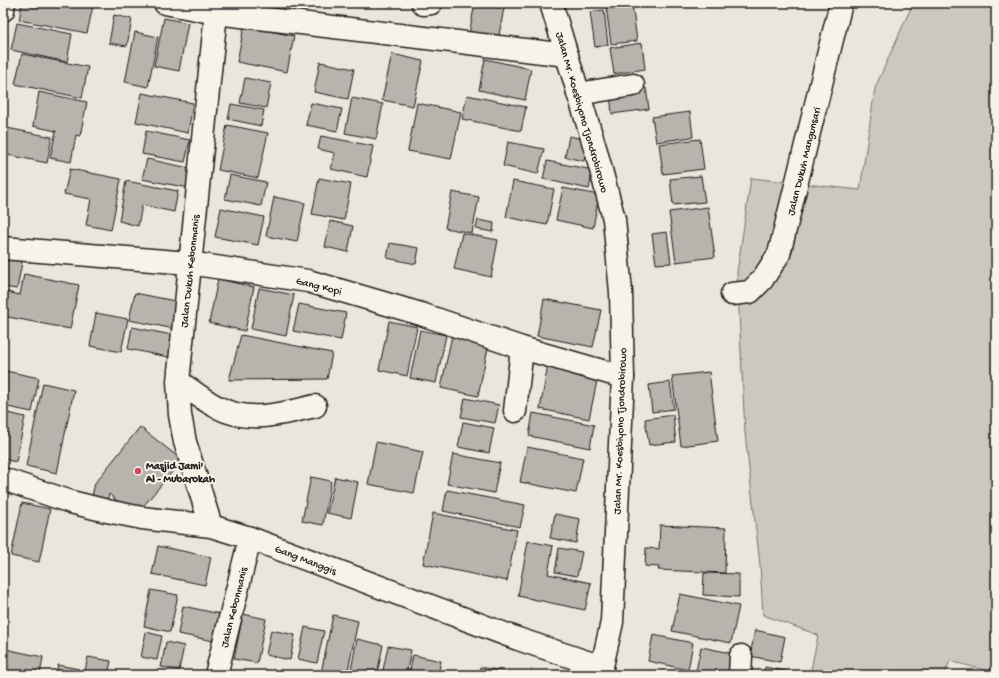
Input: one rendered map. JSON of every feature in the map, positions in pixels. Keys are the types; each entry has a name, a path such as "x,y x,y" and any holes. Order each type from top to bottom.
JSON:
{"street":[{"path":"3,10 4,3"},
{"path":"165,3 187,5 216,13 567,56"},
{"name":"Jalan Mr. Koesbiyono Tjondrobirowo","path":"551,3 614,219 621,292 623,377 612,622 601,671"},
{"name":"Jalan Dukuh Mangunsari","path":"732,294 750,292 762,280 779,254 841,3"},
{"name":"Jalan Dukuh Kebonmanis","path":"211,526 185,442 180,414 178,381 216,13"},
{"path":"578,94 633,85"},
{"name":"Gang Kopi","path":"3,248 189,263 308,281 422,314 522,348 623,377"},
{"path":"515,411 522,348"},
{"path":"178,381 216,407 239,416 270,417 315,406"},
{"name":"Gang Manggis","path":"3,479 71,502 107,511 142,518 211,526 250,538 601,671"},
{"name":"Jalan Kebonmanis","path":"216,675 250,538"}],"shaded area":[{"path":"913,3 996,3 996,673 950,661 944,675 810,675 818,635 763,615 760,565 745,433 737,272 751,178 860,190 875,88"}],"building":[{"path":"22,3 75,3 93,6 87,33 19,20"},
{"path":"290,3 303,3 302,7 289,5"},
{"path":"475,3 504,8 498,40 469,34"},
{"path":"632,3 637,41 611,44 606,6"},
{"path":"604,10 608,45 595,47 590,12"},
{"path":"114,15 132,19 127,46 109,43"},
{"path":"164,18 188,23 179,71 154,66"},
{"path":"17,23 72,34 67,62 11,50"},
{"path":"244,26 294,36 287,72 237,62"},
{"path":"135,32 158,37 148,87 125,82"},
{"path":"642,43 645,69 614,74 610,48"},
{"path":"22,54 88,67 82,98 15,84"},
{"path":"392,54 423,61 413,106 382,100"},
{"path":"485,59 531,69 525,100 479,90"},
{"path":"320,62 354,69 348,99 314,92"},
{"path":"245,78 271,83 266,108 240,103"},
{"path":"646,88 649,109 612,114 610,93"},
{"path":"39,92 87,102 80,136 76,135 71,162 50,158 56,131 33,126"},
{"path":"142,93 193,103 188,133 136,122"},
{"path":"467,95 526,107 521,131 462,119"},
{"path":"352,98 383,104 376,139 345,133"},
{"path":"311,103 342,109 337,131 306,125"},
{"path":"417,103 461,112 451,159 408,151"},
{"path":"231,104 264,110 261,126 228,119"},
{"path":"690,112 693,137 656,142 652,117"},
{"path":"227,125 268,133 258,178 218,170"},
{"path":"7,128 52,137 47,163 3,154"},
{"path":"146,131 190,140 185,162 142,154"},
{"path":"321,136 373,146 367,177 331,169 335,153 318,149"},
{"path":"569,136 588,140 584,161 565,157"},
{"path":"700,139 704,169 663,174 659,144"},
{"path":"508,142 544,149 538,174 503,166"},
{"path":"147,159 198,170 194,189 142,179"},
{"path":"547,161 593,170 589,189 543,179"},
{"path":"70,169 121,179 111,230 86,225 91,199 64,194"},
{"path":"230,175 266,182 261,206 225,199"},
{"path":"701,176 705,202 673,205 670,179"},
{"path":"319,178 351,184 344,220 312,214"},
{"path":"126,181 178,191 174,212 142,205 138,226 119,221"},
{"path":"513,181 554,189 547,225 506,217"},
{"path":"563,188 599,195 593,228 556,220"},
{"path":"452,192 479,197 472,233 445,228"},
{"path":"274,197 305,203 297,242 266,236"},
{"path":"708,207 715,257 676,262 669,212"},
{"path":"221,208 264,217 258,245 215,237"},
{"path":"478,220 494,223 493,232 476,229"},
{"path":"330,221 353,226 348,252 325,247"},
{"path":"667,232 671,263 656,264 652,234"},
{"path":"462,233 498,240 491,277 454,269"},
{"path":"390,243 419,248 416,264 387,258"},
{"path":"3,253 23,257 17,289 3,287"},
{"path":"24,274 79,285 70,329 3,316 3,291 20,295"},
{"path":"218,279 254,287 245,331 209,323"},
{"path":"259,288 294,295 286,336 251,329"},
{"path":"135,293 180,302 175,329 129,320"},
{"path":"544,299 601,310 593,347 537,336"},
{"path":"299,304 346,313 341,340 293,331"},
{"path":"96,313 128,319 121,352 90,346"},
{"path":"389,321 417,327 407,376 379,370"},
{"path":"132,327 177,336 173,358 128,349"},
{"path":"420,330 446,335 436,383 410,378"},
{"path":"241,335 332,353 327,379 229,380"},
{"path":"452,335 489,343 478,396 441,388"},
{"path":"548,365 598,376 589,419 540,409"},
{"path":"6,371 39,378 32,412 3,406 3,385"},
{"path":"709,372 718,441 681,446 672,376"},
{"path":"670,382 674,409 652,412 649,385"},
{"path":"43,383 74,390 57,473 26,466"},
{"path":"465,398 499,405 495,423 461,417"},
{"path":"8,413 25,417 16,462 3,459 3,440"},
{"path":"533,413 594,425 590,448 529,436"},
{"path":"673,415 676,442 649,445 645,419"},
{"path":"463,422 494,428 489,453 458,447"},
{"name":"Masjid Jami' Al - Mubarokah","path":"140,427 182,460 135,516 109,494 106,505 91,501 95,483"},
{"path":"376,442 423,452 414,493 368,484"},
{"path":"527,447 583,458 576,493 520,482"},
{"path":"453,454 500,463 494,493 447,484"},
{"path":"311,477 331,481 323,525 302,521"},
{"path":"335,477 358,482 351,518 327,513"},
{"path":"447,490 525,505 520,527 443,511"},
{"path":"22,503 50,509 39,562 11,556"},
{"path":"433,513 517,530 507,581 423,564"},
{"path":"555,514 580,519 576,543 550,538"},
{"path":"660,525 726,528 725,573 658,570 659,567 645,566 646,548 659,549"},
{"path":"528,541 553,546 548,574 591,583 585,610 518,596"},
{"path":"158,546 211,557 205,585 152,574"},
{"path":"559,548 582,552 577,576 555,572"},
{"path":"704,573 739,574 739,597 703,595"},
{"path":"151,590 178,595 170,632 144,626"},
{"path":"680,594 739,606 731,643 672,631"},
{"path":"183,606 220,614 214,641 178,634"},
{"path":"243,614 266,619 257,663 234,659"},
{"path":"333,615 358,621 347,675 321,673"},
{"path":"305,627 324,631 317,663 298,659"},
{"path":"271,630 295,635 290,660 266,655"},
{"path":"755,630 785,637 780,662 750,656"},
{"path":"146,632 162,636 157,660 141,657"},
{"path":"653,635 693,643 688,670 648,661"},
{"path":"357,639 383,645 377,675 350,675"},
{"path":"166,642 184,646 179,670 161,667"},
{"path":"388,646 411,650 406,675 382,675"},
{"path":"701,647 736,654 731,675 718,675 696,671"},
{"path":"5,649 43,657 40,675 3,675"},
{"path":"413,655 441,661 438,675 409,675"},
{"path":"88,657 111,661 108,675 84,675"},
{"path":"58,665 79,669 77,675 56,675"},
{"path":"480,667 516,674 516,675 479,675"},
{"path":"765,667 790,672 790,675 764,675"},
{"path":"669,672 684,675 668,675"}],"place":[{"name":"Masjid Jami' Al - Mubarokah","path":"138,471"}]}
